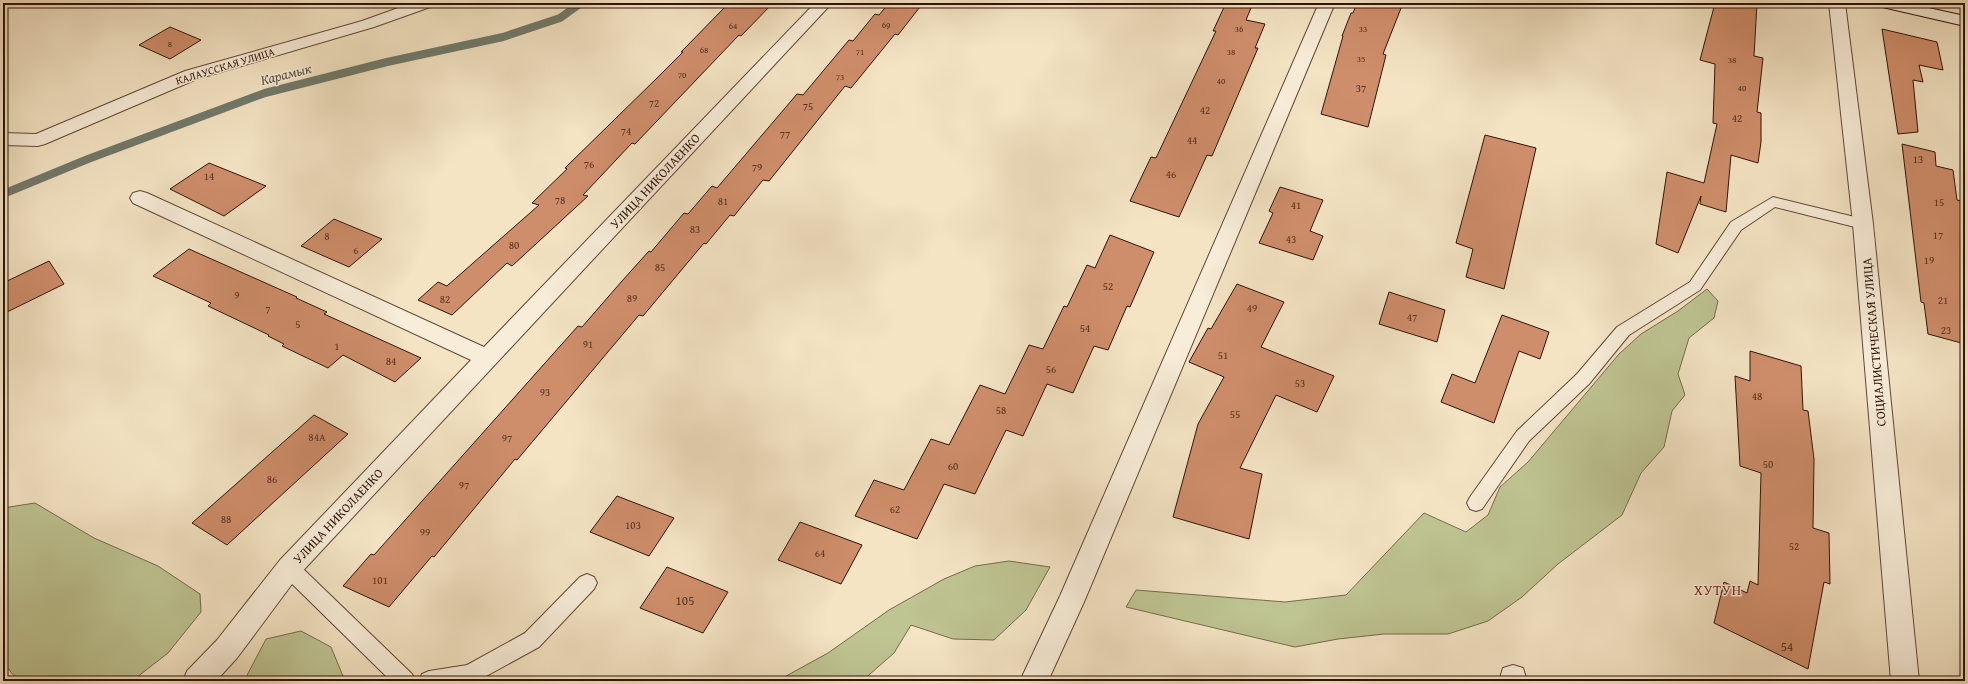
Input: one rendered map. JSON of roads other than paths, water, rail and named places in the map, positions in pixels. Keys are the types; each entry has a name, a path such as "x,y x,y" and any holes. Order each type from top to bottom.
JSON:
{"street":[{"name":"КАЛАУССКАЯ УЛИЦА","path":"3,139 38,140 191,75 368,24 427,3"},
{"name":"УЛИЦА НИКОЛАЕНКО","path":"197,681 227,649 288,568 824,3"},
{"path":"1034,681 1071,602 1327,3"},
{"name":"СОЦИАЛИСТИЧЕСКАЯ УЛИЦА","path":"1837,3 1863,224 1905,681"},
{"path":"1884,3 1965,21"},
{"path":"140,198 487,358"}],"lane":[{"path":"1476,503 1523,436 1583,379 1623,331 1695,286 1736,226 1773,202 1863,224"},
{"path":"288,568 405,681"},
{"path":"429,681 470,674 532,640 587,583"}],"waterway":[{"name":"Карамык","path":"3,194 88,159 265,93 387,62 503,37 560,18 581,3"}],"district":[{"name":"ХУТУН","path":"1718,590"}]}
